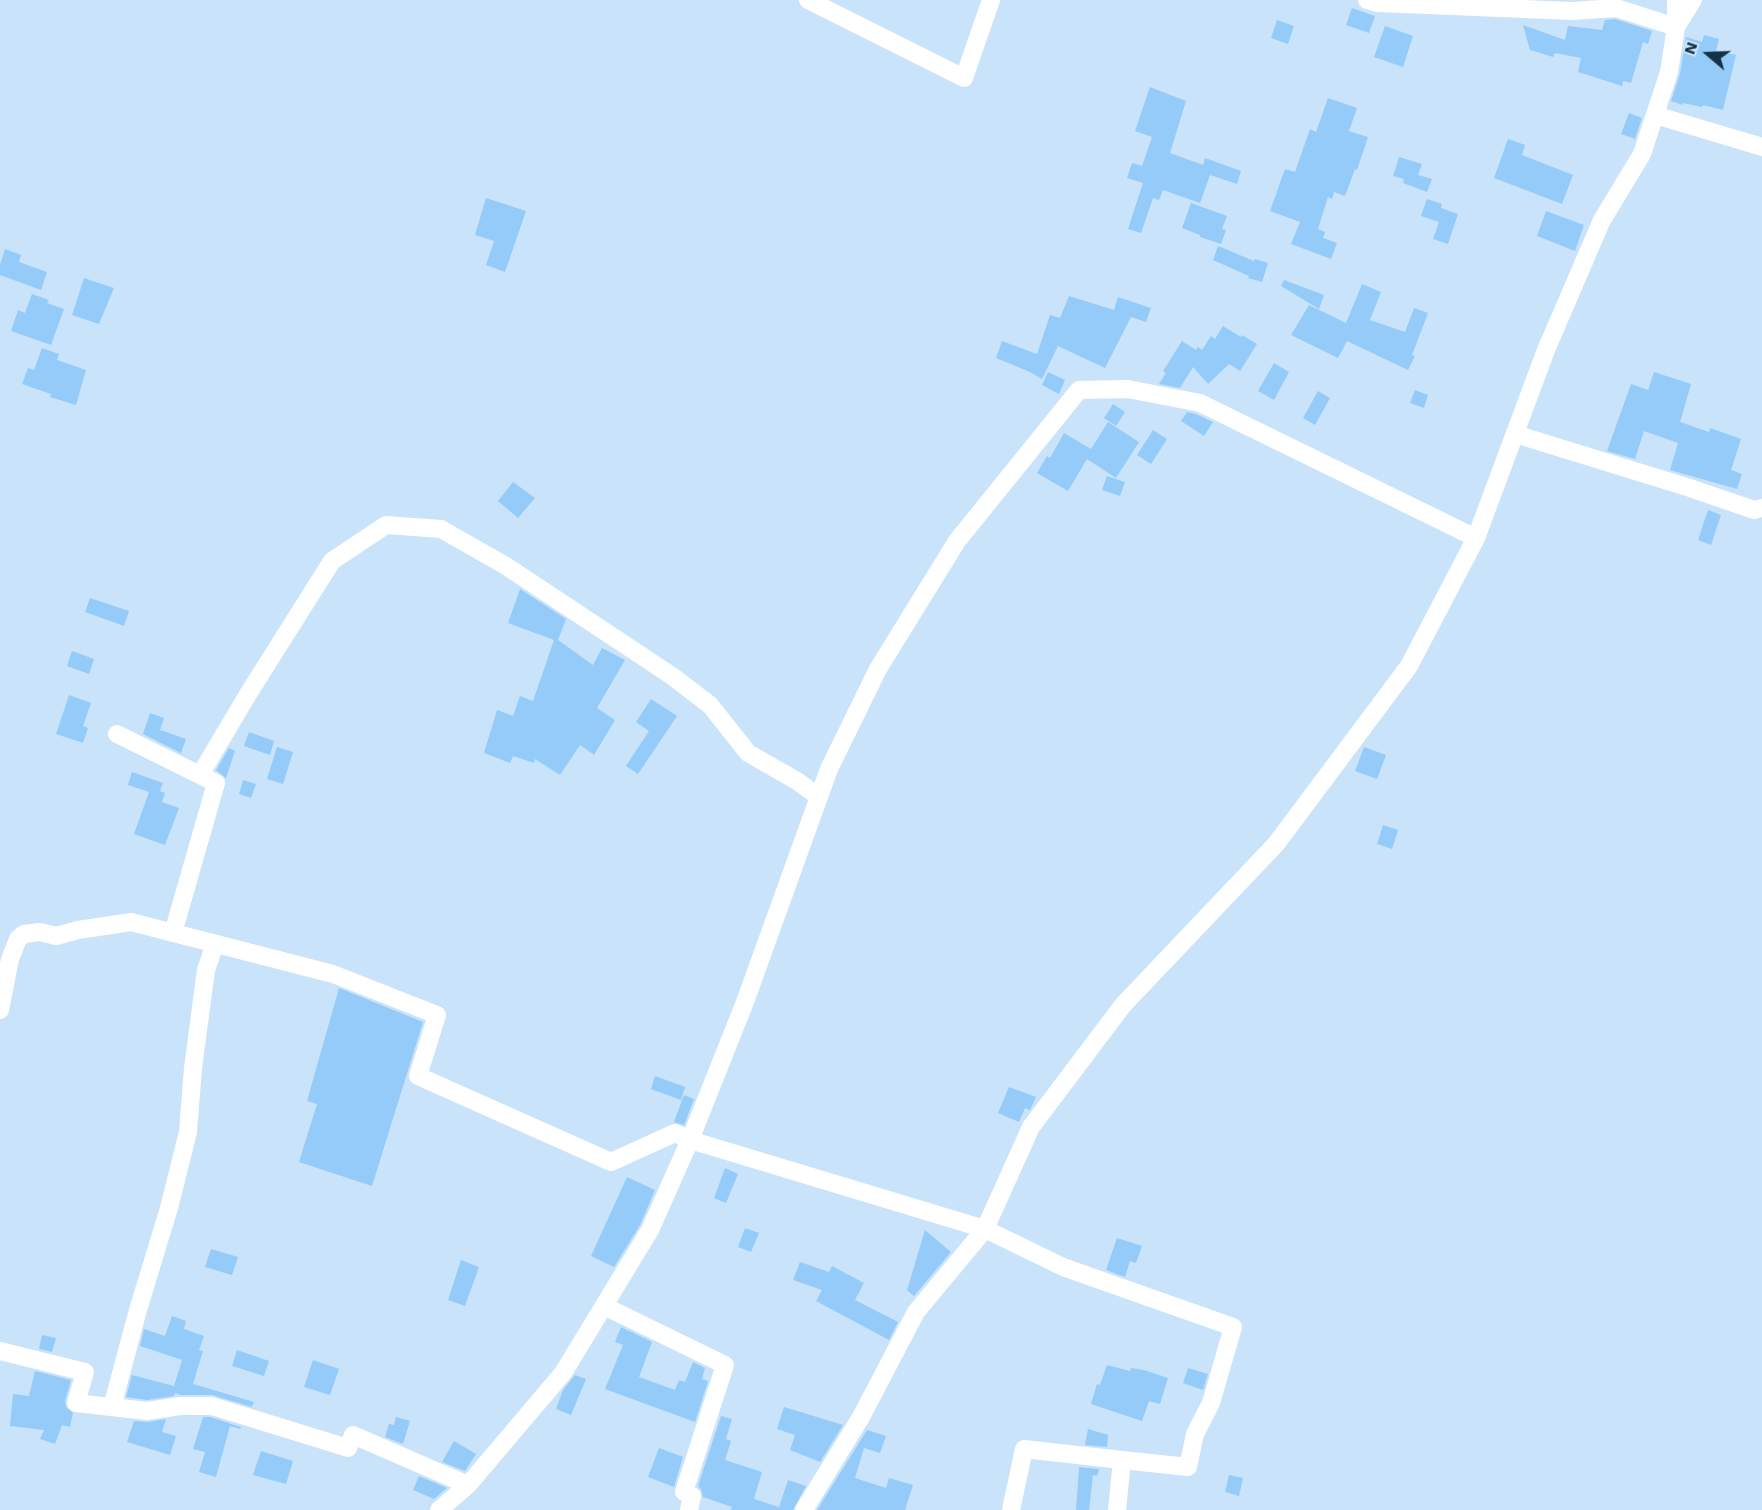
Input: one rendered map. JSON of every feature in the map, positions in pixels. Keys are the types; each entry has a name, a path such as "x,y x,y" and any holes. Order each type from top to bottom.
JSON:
{"street":[{"path":"808,0 964,78 991,0"},
{"path":"1367,0 1378,3 1572,11 1616,8 1676,27"},
{"path":"804,1510 861,1417 916,1312 985,1229 1031,1127 1124,1005 1276,844 1409,666 1476,538 1546,350 1602,220 1642,154 1669,72 1676,27 1676,0"},
{"path":"1676,27 1693,0"},
{"path":"1655,115 1762,147"},
{"path":"439,1510 468,1485 563,1373 650,1230 690,1140 745,1002 829,769 878,669 957,541 1079,390 1128,389 1200,403 1476,538"},
{"path":"1515,434 1754,510 1762,508"},
{"path":"200,776 250,691 332,561 386,525 441,529 506,566 672,676 710,705 748,753 819,797"},
{"path":"117,734 216,783 173,933"},
{"path":"0,1010 10,960 18,939 24,934 40,932 56,936 78,930 131,922 333,974 437,1015 417,1076 611,1162 675,1133 690,1140 985,1229 1063,1267 1233,1327 1211,1403 1195,1434 1188,1467 1024,1449 1011,1510"},
{"path":"112,1407 169,1208 188,1132 193,1068 206,970 215,944"},
{"path":"604,1306 725,1365 684,1492 692,1496 689,1510"},
{"path":"0,1351 85,1372 76,1402 147,1411 180,1406 212,1406 348,1448 353,1435 468,1485"},
{"path":"1117,1510 1122,1460"}],"building":[{"path":"1352,8 1375,16 1369,33 1346,25"},
{"path":"1615,19 1652,31 1648,44 1643,42 1631,83 1623,81 1622,86 1578,72 1581,58 1555,53 1553,57 1530,50 1523,25 1565,40 1568,26 1602,30 1605,20"},
{"path":"1277,20 1294,26 1288,44 1271,38"},
{"path":"1385,26 1413,36 1403,67 1374,57"},
{"path":"1704,35 1719,39 1716,51 1736,55 1723,110 1703,105 1702,107 1683,103 1683,105 1671,101 1680,74 1686,37 1702,42"},
{"path":"1150,87 1186,101 1170,153 1203,165 1205,158 1241,171 1237,184 1210,175 1200,203 1163,190 1159,200 1153,198 1141,233 1128,229 1143,183 1127,178 1132,163 1142,166 1152,137 1135,131"},
{"path":"1328,98 1357,108 1349,131 1368,137 1345,196 1334,192 1332,199 1328,197 1318,229 1325,232 1323,238 1337,243 1331,259 1291,244 1300,222 1270,211 1285,169 1295,172 1310,129 1316,132"},
{"path":"1629,113 1642,118 1635,139 1621,134"},
{"path":"1508,139 1525,145 1522,155 1573,175 1562,204 1494,178"},
{"path":"1399,157 1422,164 1418,175 1432,179 1427,192 1403,183 1404,179 1393,176"},
{"path":"486,198 526,211 505,272 486,265 494,241 475,235"},
{"path":"1427,199 1442,204 1441,208 1458,214 1448,244 1433,239 1439,222 1421,216"},
{"path":"1191,203 1227,216 1222,229 1226,230 1221,244 1182,228"},
{"path":"1546,211 1584,225 1575,251 1537,236"},
{"path":"1218,246 1254,261 1255,259 1268,263 1262,282 1248,278 1249,276 1213,260"},
{"path":"5,249 21,255 19,262 47,272 41,290 0,275 0,265"},
{"path":"84,278 114,288 99,324 72,315"},
{"path":"1284,280 1324,295 1319,309 1281,286"},
{"path":"1362,284 1381,292 1370,320 1405,332 1414,308 1428,313 1412,355 1415,356 1408,370 1347,341 1338,358 1291,335 1309,305 1346,323"},
{"path":"32,294 64,309 51,345 11,331 18,310 25,313"},
{"path":"1069,296 1114,310 1118,297 1151,308 1146,322 1131,317 1105,368 1058,346 1042,379 996,358 1002,341 1037,354 1050,315 1060,318"},
{"path":"1223,326 1257,344 1240,371 1229,364 1208,384 1193,367 1180,388 1159,384 1166,373 1163,371 1182,341 1196,350 1198,347 1202,350 1211,336 1215,339"},
{"path":"42,348 59,354 57,360 86,370 76,405 50,397 51,394 22,384 28,368 34,370"},
{"path":"1274,363 1289,372 1274,400 1258,391"},
{"path":"1048,372 1065,380 1059,394 1042,385"},
{"path":"1654,372 1691,384 1680,422 1709,432 1710,428 1741,439 1731,470 1742,474 1737,489 1670,470 1678,443 1644,431 1635,459 1607,451 1631,384 1648,390"},
{"path":"1415,390 1428,395 1424,408 1410,403"},
{"path":"1318,391 1330,398 1315,425 1303,418"},
{"path":"1113,404 1125,412 1116,426 1104,418"},
{"path":"1187,412 1213,422 1204,436 1181,421"},
{"path":"1108,422 1139,442 1116,478 1087,459 1068,491 1037,473 1047,456 1050,458 1064,433 1091,449"},
{"path":"1153,430 1167,439 1151,464 1137,455"},
{"path":"1107,476 1125,482 1120,496 1102,490"},
{"path":"513,482 535,498 518,518 498,501"},
{"path":"1708,510 1721,515 1711,545 1698,540"},
{"path":"520,589 566,619 558,640 593,665 602,648 625,660 597,708 615,720 594,755 580,745 560,775 535,759 534,763 513,756 510,763 484,753 497,710 513,716 520,696 533,701 554,640 508,623"},
{"path":"90,598 129,611 124,626 85,612"},
{"path":"72,651 94,659 89,674 67,666"},
{"path":"69,695 91,703 83,726 88,728 83,743 56,734"},
{"path":"651,699 677,716 638,774 626,766 649,731 636,722"},
{"path":"150,713 164,718 160,730 186,739 181,753 143,734"},
{"path":"249,732 274,741 270,755 244,746"},
{"path":"277,747 293,752 283,784 267,779"},
{"path":"1364,747 1386,755 1377,779 1355,771"},
{"path":"229,748 235,751 226,778 216,770"},
{"path":"132,772 163,783 160,791 165,793 162,802 179,808 165,845 134,834 149,792 128,785"},
{"path":"243,780 256,784 251,798 239,794"},
{"path":"1383,825 1398,830 1392,849 1377,844"},
{"path":"339,988 423,1022 372,1186 299,1162 317,1104 307,1101"},
{"path":"655,1076 685,1087 681,1100 651,1089"},
{"path":"1009,1087 1036,1097 1030,1110 1025,1108 1019,1122 998,1113"},
{"path":"684,1095 694,1099 684,1125 674,1122"},
{"path":"725,1168 738,1174 726,1203 714,1198"},
{"path":"627,1177 655,1190 640,1225 614,1267 591,1256"},
{"path":"745,1228 759,1233 751,1252 738,1247"},
{"path":"925,1230 951,1252 914,1296 907,1290"},
{"path":"1117,1238 1142,1246 1136,1263 1130,1261 1125,1277 1106,1270"},
{"path":"211,1249 238,1257 232,1275 205,1267"},
{"path":"461,1260 479,1267 465,1306 448,1300"},
{"path":"800,1262 829,1272 832,1266 864,1283 855,1300 898,1322 889,1340 816,1301 822,1290 793,1280"},
{"path":"172,1316 186,1321 184,1329 204,1336 199,1350 203,1351 193,1384 254,1402 252,1407 212,1395 175,1393 174,1396 147,1400 126,1397 132,1375 174,1386 182,1360 140,1346 144,1329 165,1336"},
{"path":"621,1327 652,1342 639,1377 675,1390 679,1380 685,1382 693,1362 705,1368 702,1379 708,1381 695,1422 605,1389 623,1345 615,1342"},
{"path":"42,1335 56,1338 52,1352 39,1349"},
{"path":"237,1350 269,1361 264,1376 232,1366"},
{"path":"313,1360 339,1369 330,1395 304,1387"},
{"path":"1107,1365 1130,1371 1131,1368 1144,1370 1168,1378 1160,1404 1149,1401 1142,1421 1091,1404 1097,1384 1100,1385"},
{"path":"1188,1368 1208,1374 1203,1390 1183,1383"},
{"path":"35,1371 71,1380 65,1401 66,1407 73,1413 70,1427 62,1425 55,1444 40,1439 44,1430 10,1426 13,1394 29,1396"},
{"path":"575,1375 586,1379 571,1415 556,1409 563,1390"},
{"path":"784,1407 843,1425 820,1462 790,1450 795,1435 777,1429"},
{"path":"721,1416 732,1419 726,1439 731,1441 725,1460 762,1472 754,1499 779,1507 788,1480 806,1486 793,1510 730,1510 732,1507 703,1497 698,1486"},
{"path":"203,1417 241,1427 240,1429 230,1426 216,1477 199,1472 205,1452 193,1449"},
{"path":"396,1417 410,1421 403,1444 385,1437 389,1424 394,1425"},
{"path":"166,1419 162,1432 176,1436 170,1455 127,1442 134,1421 148,1422"},
{"path":"1088,1429 1108,1435 1107,1447 1085,1445"},
{"path":"867,1430 886,1436 880,1453 864,1448 855,1478 886,1488 889,1478 913,1485 905,1510 817,1510"},
{"path":"454,1441 476,1454 465,1471 442,1462"},
{"path":"659,1448 683,1457 674,1487 648,1477"},
{"path":"261,1451 293,1461 286,1484 253,1475"},
{"path":"1079,1467 1099,1469 1097,1476 1093,1475 1089,1510 1076,1510"},
{"path":"1229,1475 1243,1478 1239,1496 1225,1492"},
{"path":"419,1476 447,1488 434,1499 413,1490"}]}
